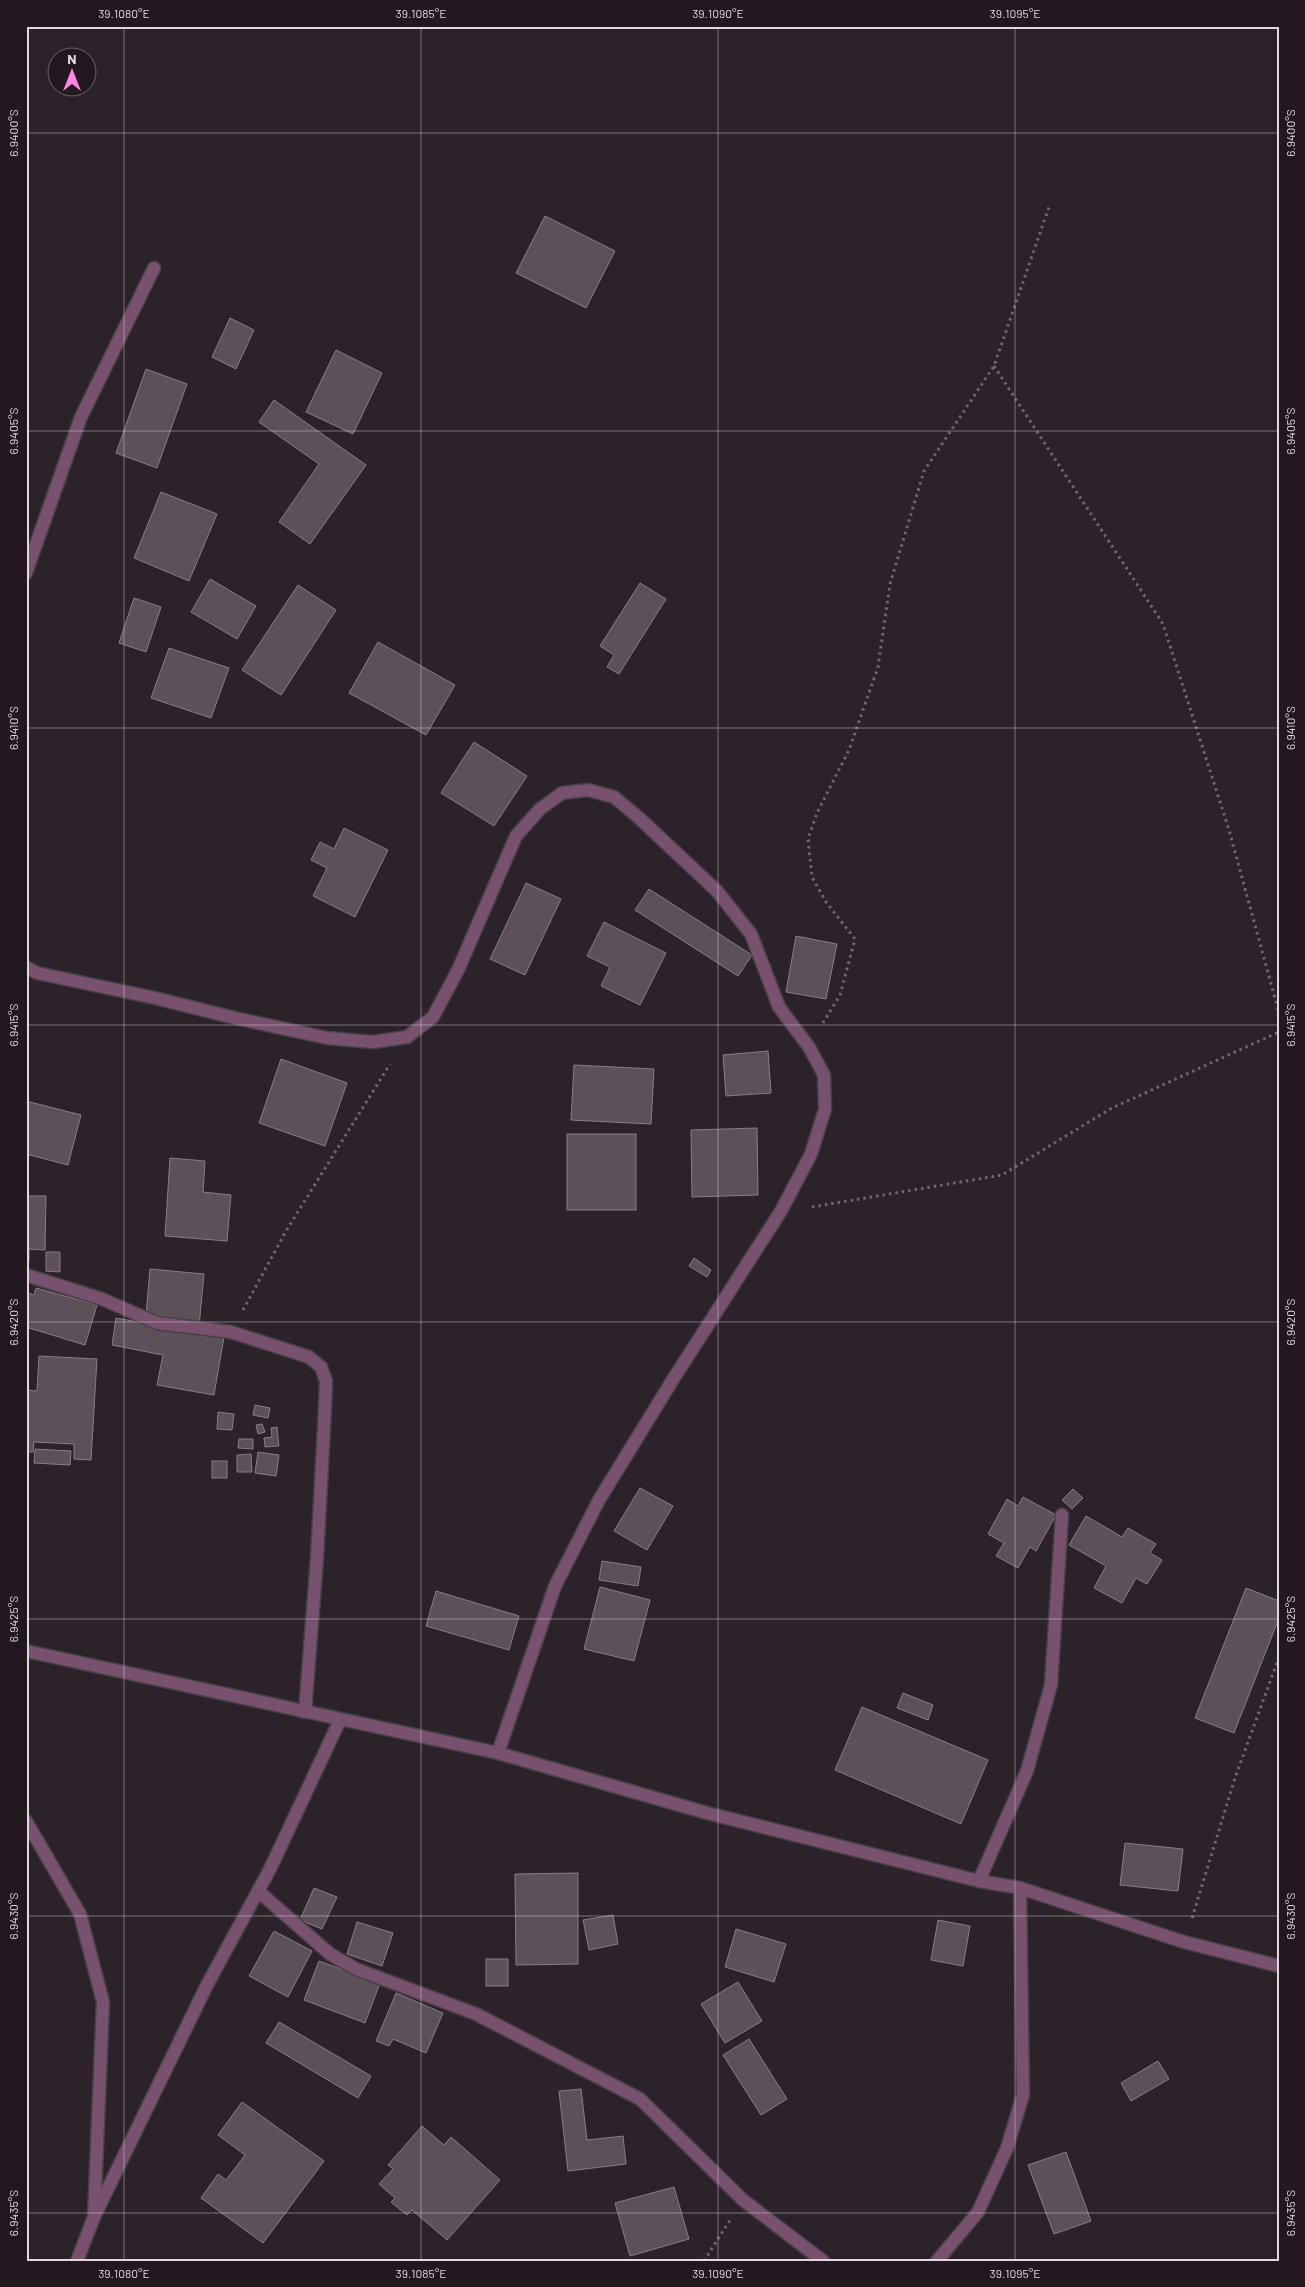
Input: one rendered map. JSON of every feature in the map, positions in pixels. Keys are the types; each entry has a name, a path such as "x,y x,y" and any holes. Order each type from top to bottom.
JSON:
{"street":[{"path":"26,573 81,417 154,268"},
{"path":"26,967 37,973 327,1038 373,1042 407,1037 433,1016 446,993 458,970 516,836 540,808 562,793 588,790 614,797 638,817 717,891 751,934 778,1007 809,1048 824,1075 825,1109 811,1154 781,1212 672,1381 599,1500 555,1586 498,1754"},
{"path":"26,1275 102,1299 157,1323 231,1332 309,1357 321,1367 326,1382 305,1712"},
{"path":"979,1881 1027,1771 1050,1684 1062,1515"},
{"path":"26,1651 498,1754 707,1813 979,1881 1020,1888 1184,1942 1279,1966"},
{"path":"77,2261 94,2217 207,1985 258,1891 340,1720"},
{"path":"26,1821 80,1914 103,2002 94,2217"},
{"path":"937,2261 978,2212 1007,2148 1023,2095 1020,1888"},
{"path":"258,1891 330,1954 356,1969 476,2014 640,2099 743,2200 823,2261"}],"path":[{"path":"809,1048 840,995 854,939 826,902 812,878 808,840 816,813 849,750 878,667 890,584 924,471 994,366 1050,204"},
{"path":"994,366 1163,624 1229,830 1279,1013"},
{"path":"781,1212 1002,1175 1110,1109 1279,1032"},
{"path":"231,1332 286,1231 407,1037"},
{"path":"1184,1942 1235,1778 1279,1657"},
{"path":"704,2261 743,2200"}],"building":[{"path":"545,216 615,251 586,308 516,273"},
{"path":"230,318 254,330 236,369 212,357"},
{"path":"336,350 382,373 353,434 306,412"},
{"path":"146,369 187,384 157,468 116,453"},
{"path":"274,400 366,465 310,544 279,522 319,464 259,422"},
{"path":"161,492 217,514 189,581 134,558"},
{"path":"210,579 256,606 237,639 191,612"},
{"path":"640,583 666,599 619,674 607,667 614,655 600,646"},
{"path":"298,585 336,610 281,695 242,670"},
{"path":"134,598 161,607 146,652 119,643"},
{"path":"378,642 455,685 426,735 349,693"},
{"path":"169,648 229,668 211,718 151,698"},
{"path":"474,742 527,776 494,826 441,793"},
{"path":"344,828 388,850 355,917 313,896 327,868 311,860 320,842 334,849"},
{"path":"526,883 561,899 525,975 490,959"},
{"path":"649,889 752,955 738,976 635,910"},
{"path":"604,922 666,953 640,1005 601,986 610,967 587,956"},
{"path":"796,936 837,944 826,999 786,992"},
{"path":"768,1051 771,1093 726,1096 723,1055"},
{"path":"281,1059 347,1083 325,1146 259,1123"},
{"path":"574,1065 654,1069 651,1124 571,1120"},
{"path":"26,1101 81,1115 68,1165 26,1154"},
{"path":"757,1128 758,1195 692,1197 691,1130"},
{"path":"567,1134 636,1134 636,1210 567,1210"},
{"path":"170,1158 205,1161 203,1192 231,1195 227,1241 165,1236"},
{"path":"26,1196 46,1196 45,1250 29,1249 29,1261 26,1261"},
{"path":"46,1252 60,1252 60,1272 46,1271"},
{"path":"694,1258 711,1270 707,1277 689,1266"},
{"path":"150,1269 204,1274 199,1326 170,1323 171,1318 146,1315"},
{"path":"36,1288 97,1305 85,1345 26,1327 26,1292 34,1295"},
{"path":"116,1318 224,1337 214,1395 157,1385 163,1355 112,1345"},
{"path":"39,1356 97,1359 91,1460 74,1459 74,1444 34,1442 33,1452 26,1452 26,1390 37,1391"},
{"path":"255,1405 270,1408 268,1418 253,1415"},
{"path":"218,1412 234,1414 232,1430 217,1429"},
{"path":"262,1424 265,1432 258,1434 256,1425"},
{"path":"277,1427 279,1446 265,1447 264,1438 272,1437 271,1428"},
{"path":"239,1439 253,1439 253,1449 238,1448"},
{"path":"35,1449 71,1451 70,1465 34,1463"},
{"path":"258,1452 279,1455 276,1476 255,1473"},
{"path":"251,1454 252,1472 237,1472 237,1455"},
{"path":"212,1461 227,1461 227,1478 212,1478"},
{"path":"640,1488 673,1506 647,1550 614,1531"},
{"path":"1073,1489 1083,1498 1072,1509 1062,1500"},
{"path":"1023,1497 1056,1515 1036,1551 1030,1547 1018,1568 996,1556 1004,1543 988,1534 1007,1499 1018,1506"},
{"path":"1086,1516 1122,1537 1128,1528 1156,1544 1150,1553 1162,1560 1147,1584 1136,1578 1122,1603 1094,1588 1106,1566 1069,1545"},
{"path":"602,1561 641,1567 638,1586 599,1580"},
{"path":"600,1587 650,1600 634,1661 584,1649"},
{"path":"1246,1588 1279,1601 1279,1618 1234,1733 1195,1718"},
{"path":"436,1591 519,1616 509,1650 426,1626"},
{"path":"903,1693 933,1705 928,1720 897,1708"},
{"path":"862,1707 988,1760 961,1824 835,1770"},
{"path":"1125,1843 1183,1849 1178,1891 1120,1885"},
{"path":"578,1873 578,1964 516,1965 515,1874"},
{"path":"314,1888 337,1897 322,1929 300,1920"},
{"path":"613,1915 618,1944 589,1950 583,1920"},
{"path":"938,1920 970,1926 963,1966 931,1960"},
{"path":"357,1922 393,1933 382,1966 347,1954"},
{"path":"736,1929 786,1944 774,1982 725,1967"},
{"path":"274,1931 312,1951 288,1997 249,1976"},
{"path":"486,1959 508,1959 508,1986 486,1986"},
{"path":"319,1961 380,1983 365,2023 304,2000"},
{"path":"738,1982 762,2021 725,2043 701,2004"},
{"path":"396,1993 443,2013 426,2053 393,2039 389,2046 376,2041"},
{"path":"279,2022 371,2076 358,2098 266,2043"},
{"path":"749,2039 787,2099 761,2115 723,2055"},
{"path":"1158,2061 1169,2079 1131,2101 1121,2083"},
{"path":"581,2089 587,2140 623,2136 626,2164 568,2171 559,2091"},
{"path":"242,2102 324,2161 263,2243 201,2198 218,2174 226,2180 245,2155 218,2135"},
{"path":"422,2126 444,2145 451,2137 500,2180 447,2240 412,2210 407,2215 391,2202 395,2198 379,2184 393,2169 388,2165"},
{"path":"1066,2152 1091,2221 1054,2234 1028,2165"},
{"path":"674,2187 689,2239 630,2256 615,2203"}]}
